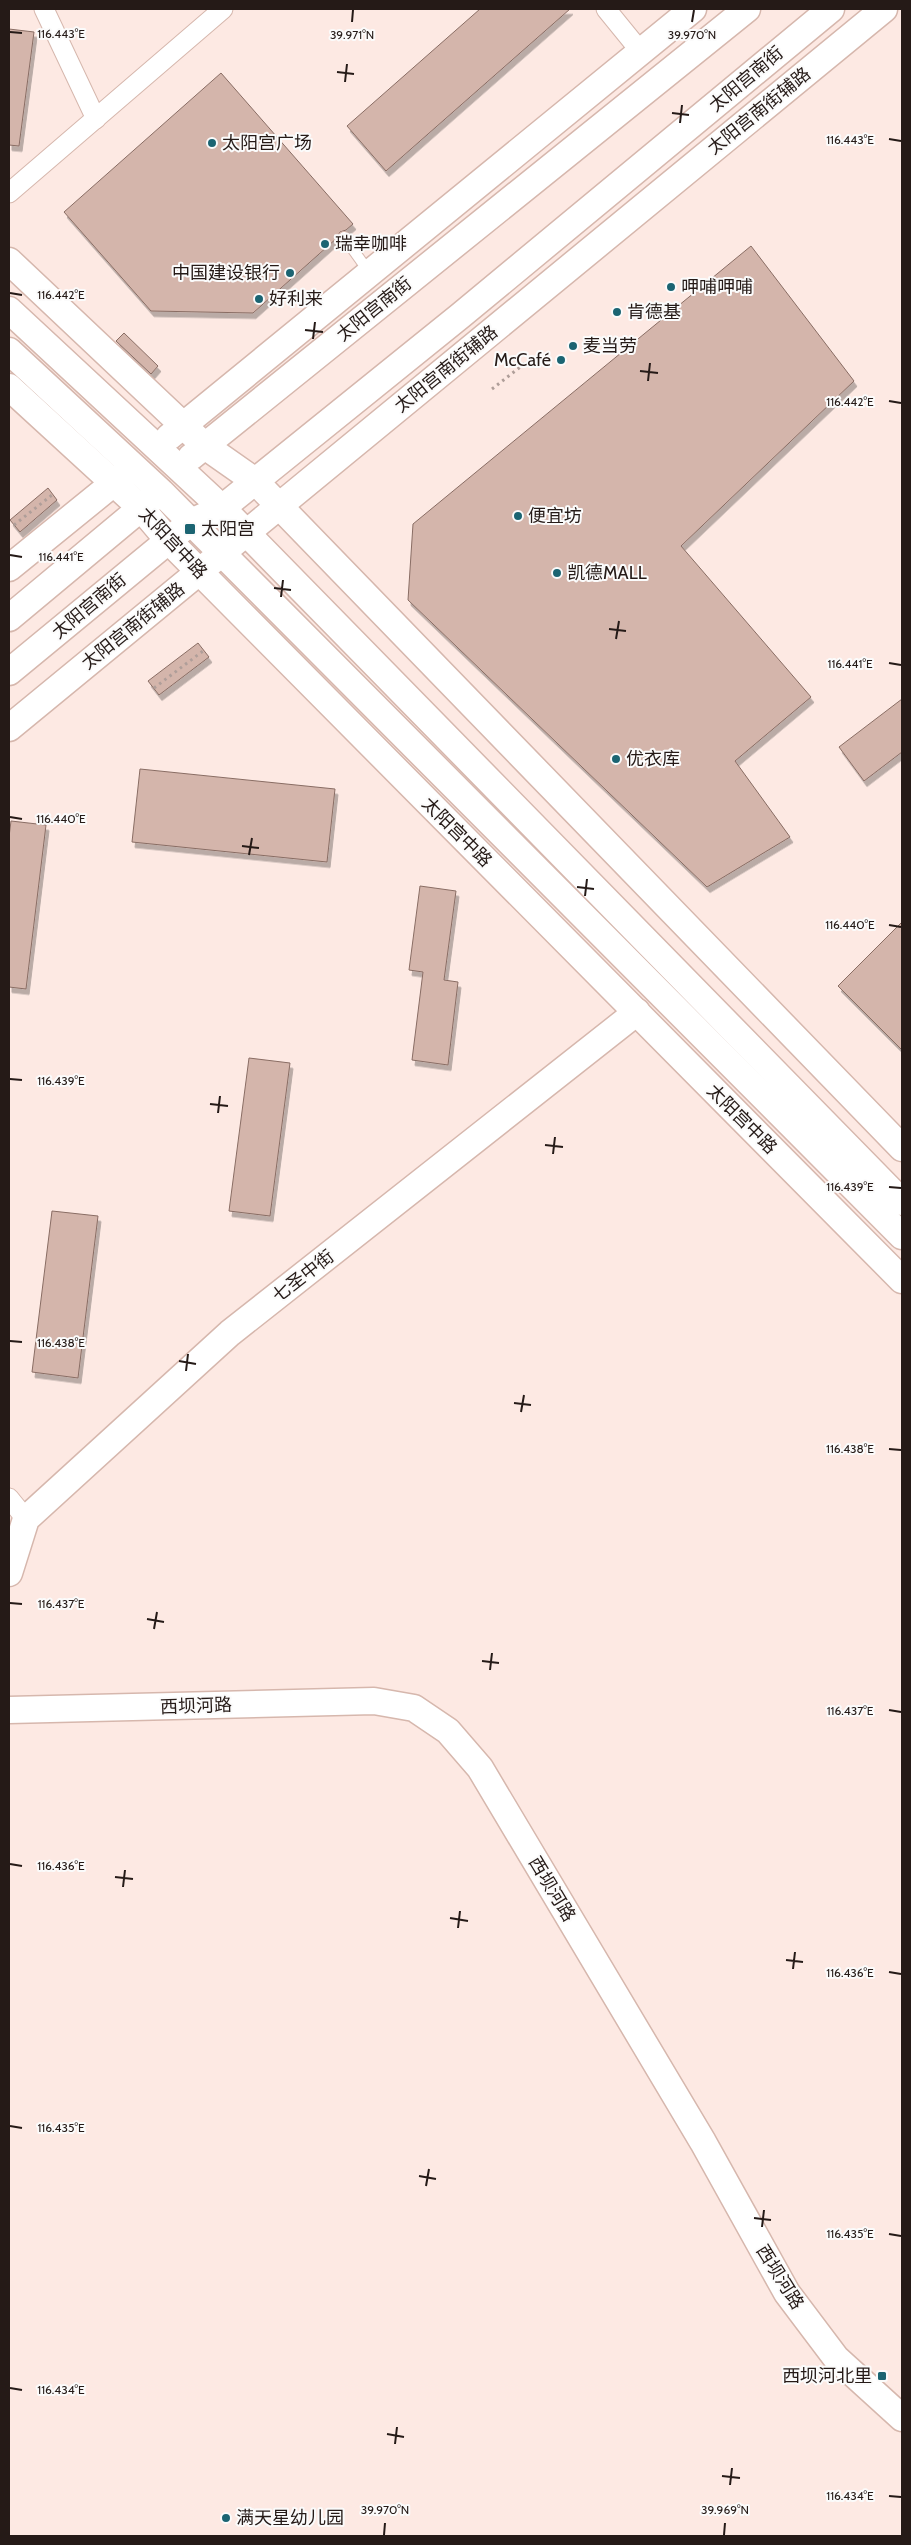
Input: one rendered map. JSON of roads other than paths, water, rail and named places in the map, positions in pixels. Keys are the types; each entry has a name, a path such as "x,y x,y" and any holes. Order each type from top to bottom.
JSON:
{"street":[{"path":"44,9 96,119"},
{"path":"9,193 223,9"},
{"path":"606,9 641,52"},
{"name":"太阳宫南街","path":"9,568 693,9"},
{"name":"太阳宫南街","path":"9,618 161,492 179,466 747,9"},
{"name":"太阳宫南街","path":"9,672 191,522 222,508 460,316 831,9"},
{"name":"太阳宫南街辅路","path":"9,728 884,9"},
{"path":"9,261 204,446 255,481 902,1148"},
{"path":"9,310 158,446 222,508 902,1202"},
{"name":"太阳宫中路","path":"9,351 161,492 902,1236"},
{"name":"太阳宫中路","path":"9,387 141,508 199,572 902,1280"},
{"path":"499,790 528,763"},
{"path":"613,946 686,1062"},
{"path":"654,948 745,986"},
{"name":"七圣中街","path":"26,1519 230,1333 636,1012"},
{"path":"9,1498 26,1519 9,1573"},
{"name":"西坝河路","path":"9,1710 374,1701 414,1708 448,1731 486,1777 703,2142 787,2293 836,2358 902,2418"}],"lane":[{"path":"344,237 370,273"}],"place":[{"name":"太阳宫广场","path":"212,143"},
{"name":"瑞幸咖啡","path":"325,244"},
{"name":"中国建设银行","path":"290,273"},
{"name":"呷哺呷哺","path":"671,287"},
{"name":"好利来","path":"259,299"},
{"name":"肯德基","path":"617,312"},
{"name":"麦当劳","path":"573,346"},
{"name":"McCafé","path":"561,360"},
{"name":"便宜坊","path":"518,516"},
{"name":"太阳宫","path":"190,529"},
{"name":"凯德MALL","path":"557,573"},
{"name":"优衣库","path":"616,759"},
{"name":"西坝河北里","path":"882,2376"},
{"name":"满天星幼儿园","path":"226,2518"}]}
